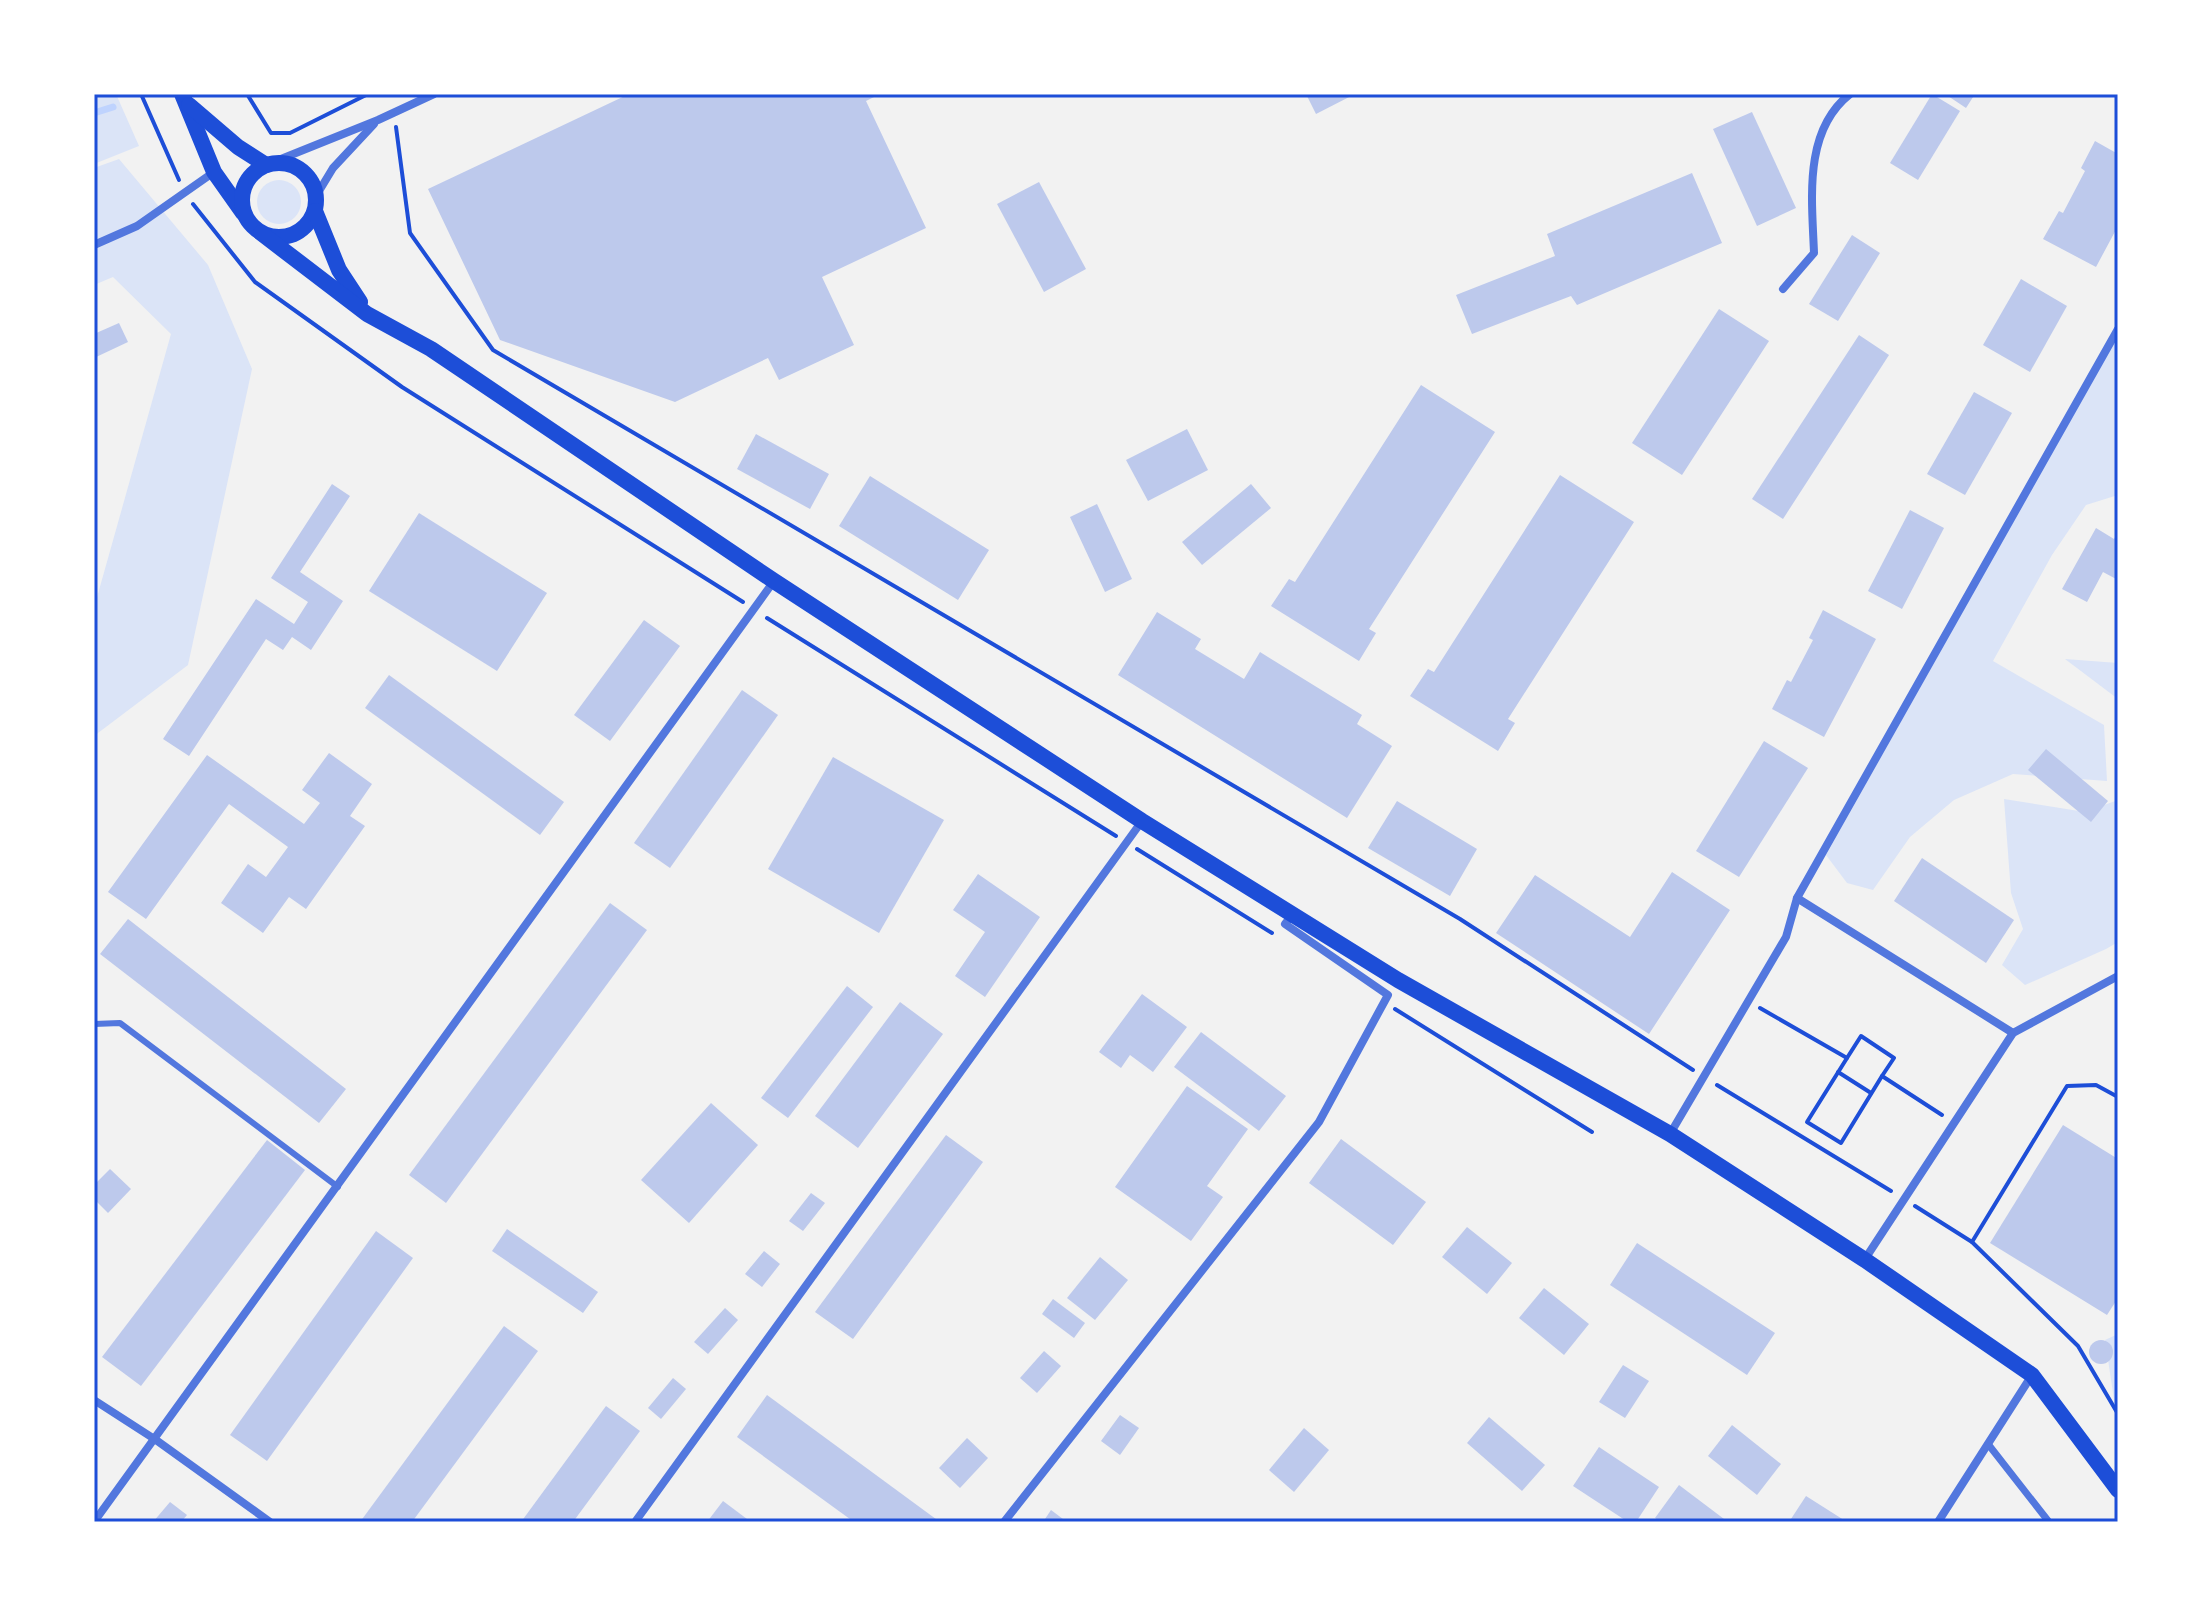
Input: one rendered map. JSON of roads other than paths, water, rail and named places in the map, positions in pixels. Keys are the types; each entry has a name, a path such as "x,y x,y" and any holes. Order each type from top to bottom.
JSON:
{"main road":[{"path":"183,98 238,147 266,165"},
{"path":"183,98 214,172 251,226 367,314 431,349 774,581 1142,821 1398,980 1670,1134 1865,1260 2032,1375 2118,1490"},
{"path":"245,216 242,192 256,171 266,165 283,163 299,169 310,180 339,270 367,314"},
{"path":"261,233 271,237 293,235 310,221 315,203"}],"street":[{"path":"266,165 434,94"},
{"path":"1783,289 1814,253 1813,154 1835,106 1850,94"},
{"path":"315,203 333,168 378,120"},
{"path":"94,245 137,226 214,172"},
{"path":"1670,1134 1786,937 1797,898 2118,329"},
{"path":"94,1522 774,581"},
{"path":"635,1522 1142,821"},
{"path":"1797,898 2013,1033"},
{"path":"1004,1522 1319,1122 1388,995 1285,924 1292,915"},
{"path":"1865,1260 2013,1033 2118,976"},
{"path":"1938,1522 2032,1375"},
{"path":"94,1400 156,1440 270,1522"},
{"path":"1988,1444 2049,1522"}],"lane":[{"path":"94,1024 120,1023 338,1187"}],"waterway":[{"path":"94,113 113,107"}]}
